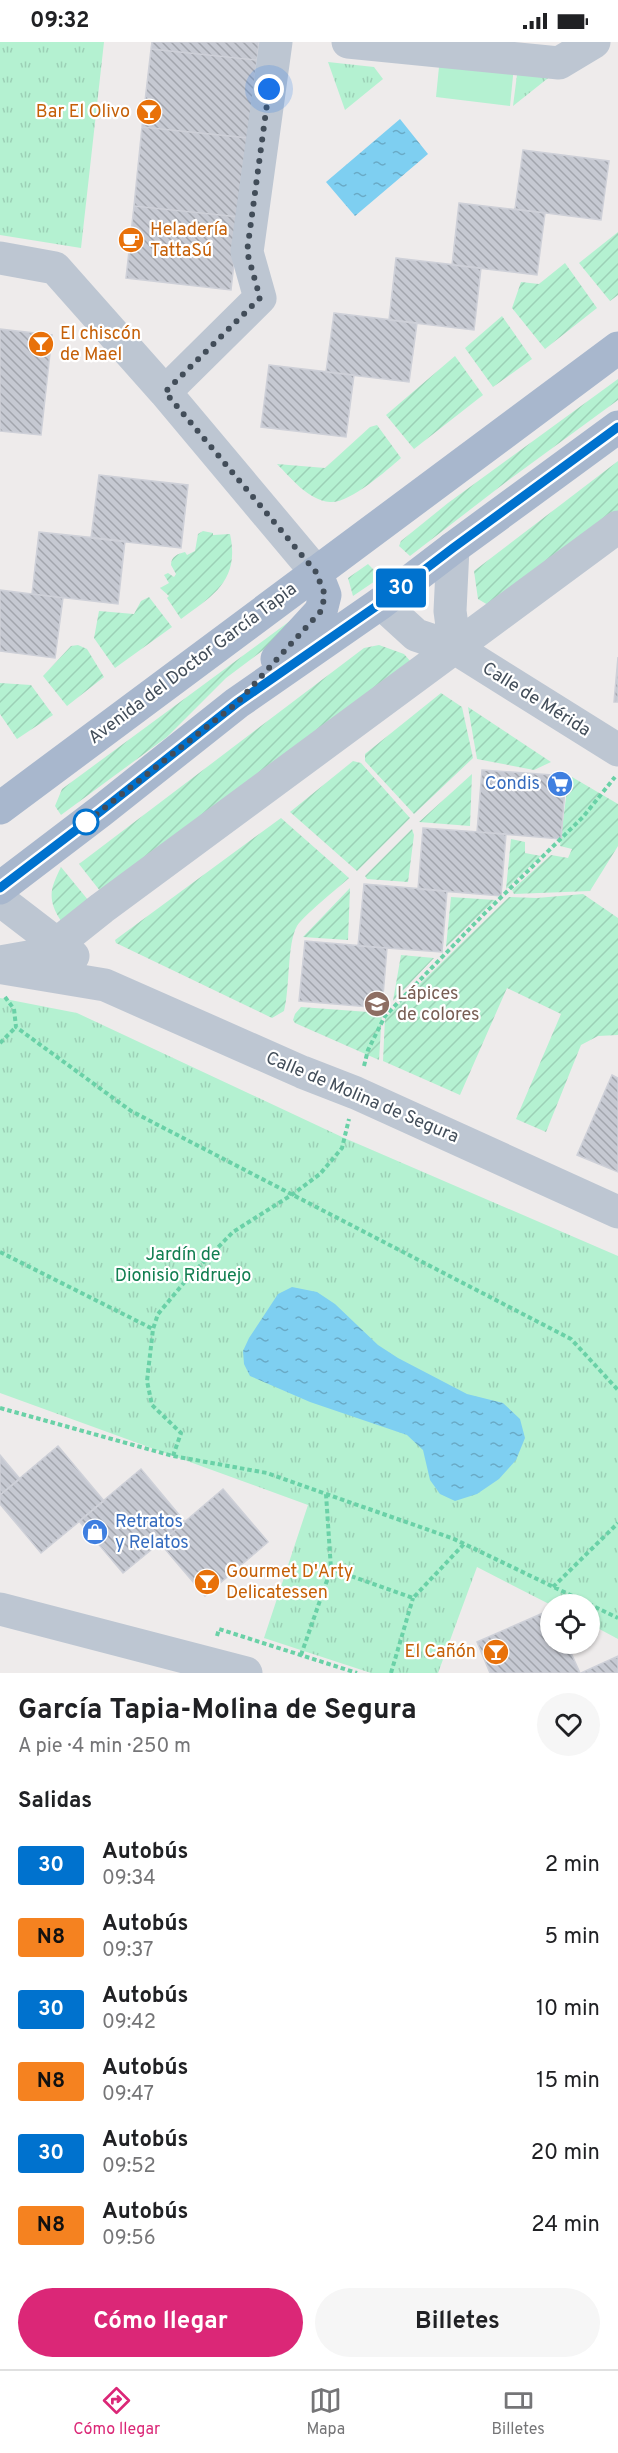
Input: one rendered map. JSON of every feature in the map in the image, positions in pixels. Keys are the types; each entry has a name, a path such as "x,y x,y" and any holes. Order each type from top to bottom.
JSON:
{"main road":[{"name":"Avenida del Doctor García Tapia","path":"0,808 618,348"},
{"path":"6,901 101,811 237,703 381,603 618,427"},
{"path":"237,703 321,611 325,595 316,572"}],"street":[{"path":"165,392 260,298 247,252 276,42"},
{"path":"348,42 559,63 594,42"},
{"path":"0,258 55,268 165,392 316,572"},
{"path":"1,970 58,943 102,908 618,527"},
{"path":"453,548 450,611 455,648"},
{"name":"Calle de Mérida","path":"381,603 416,635 455,648 618,750"},
{"path":"1,970 22,940 23,928 6,901"},
{"name":"Calle de Molina de Segura","path":"6,901 105,985"},
{"name":"Calle de Molina de Segura","path":"1,970 105,985 302,1072 356,1093 618,1212"},
{"path":"0,1609 190,1664 246,1673"}],"path":[{"path":"173,1456 181,1433 152,1405 147,1381 153,1329 158,1314 188,1278 233,1232 320,1174 342,1148 369,1050 385,1017 583,818 618,773"},
{"path":"1,970 14,1009 16,1027 131,1111 572,1339 618,1390"},
{"path":"0,1043 16,1027"},
{"path":"0,1252 153,1329"},
{"path":"0,1408 173,1456 267,1473 464,1544 618,1618"},
{"path":"301,1655 331,1569 326,1494"},
{"path":"554,1587 618,1523"},
{"path":"391,1673 413,1598 464,1544"},
{"path":"331,1569 413,1598"},
{"path":"190,1664 219,1629 357,1673"}],"green space":[{"path":"0,42 104,42 81,248 0,235"},
{"path":"440,57 514,66 510,106 436,97"},
{"path":"328,62 374,67 383,79 345,110"},
{"path":"518,67 557,71 513,106"},
{"path":"618,232 618,295 610,301 579,263"},
{"path":"565,263 597,308 545,349 512,308 521,282 539,284"},
{"path":"502,316 532,359 493,387 465,348"},
{"path":"455,356 483,395 414,449 386,415"},
{"path":"618,379 618,400 410,556 399,546 401,541 448,503"},
{"path":"377,425 401,458 347,498 330,502 315,497 301,488 277,464 325,468 370,427"},
{"path":"618,461 618,514 488,605 478,599 474,571"},
{"path":"203,531 213,533 213,535 230,534 232,550 228,575 214,594 181,619 167,598 169,596 160,588 169,583 164,575 168,573 174,577 176,574 171,565 174,557 195,551 198,534"},
{"path":"368,564 381,577 353,596 348,578"},
{"path":"149,597 172,627 115,668 94,638 99,611 134,614 141,601"},
{"path":"302,612 302,621 226,678 167,737 61,815 55,806 62,789"},
{"path":"78,645 87,649 104,677 67,706 43,676 71,646"},
{"path":"379,645 404,654 411,662 104,896 79,864 364,648"},
{"path":"0,683 31,685 53,715 17,739 0,714"},
{"path":"441,693 462,707 473,758 414,814 365,761 365,754"},
{"path":"468,707 551,762 534,770 477,759"},
{"path":"353,761 361,763 410,818 357,871 290,812"},
{"path":"472,774 470,826 419,822"},
{"path":"572,777 618,804 618,846 590,891 514,894 512,890 551,855 568,858 572,849 560,846 568,781"},
{"path":"281,818 349,878 297,926 290,955 284,1011 272,1018 116,943 115,940"},
{"path":"412,829 414,835 408,882 367,879 365,876"},
{"path":"511,839 525,842 525,853 541,856 506,889"},
{"path":"61,867 93,906 61,921 52,900 52,888"},
{"path":"350,888 348,940 303,937"},
{"path":"583,894 618,918 618,1035 598,1036 581,1045 546,1132 516,1119 561,1014 507,988 460,1095 383,1061 385,1018 509,897 537,898"},
{"path":"451,897 495,900 446,947"},
{"path":"401,955 434,958 393,1001"},
{"name":"Jardín de Dionisio Ridruejo","path":"0,998 77,1013 342,1137 618,1256 618,1639 600,1629 600,1594 540,1594 540,1599 477,1567 438,1673 371,1673 264,1638 308,1505 0,1393"},
{"path":"301,1007 382,1013 379,1060 295,1023 293,1020 295,1014"}],"water":[{"path":"400,119 428,154 355,216 326,182"},
{"path":"292,1287 317,1292 335,1304 378,1345 398,1358 467,1394 503,1403 520,1419 525,1438 516,1460 499,1479 477,1494 455,1501 440,1494 430,1480 423,1450 407,1435 310,1402 250,1376 244,1364 243,1351 249,1338 278,1294"}],"building":[{"path":"152,42 259,42 257,60 151,49"},
{"path":"151,49 257,60 248,138 142,127"},
{"path":"142,127 248,138 239,217 134,206"},
{"path":"523,150 609,161 601,220 515,209"},
{"path":"459,203 545,213 537,275 452,265"},
{"path":"134,206 239,217 231,290 126,278"},
{"path":"396,258 481,268 474,330 389,320"},
{"path":"334,313 417,323 409,382 326,372"},
{"path":"0,329 52,335 41,435 0,431"},
{"path":"269,365 354,375 346,437 261,427"},
{"path":"99,475 188,485 181,548 91,538"},
{"path":"39,532 125,541 118,604 32,594"},
{"path":"0,590 63,598 55,658 0,651"},
{"path":"618,657 618,702 614,702"},
{"path":"482,770 566,776 561,839 477,832"},
{"path":"423,828 506,834 501,896 418,889"},
{"path":"364,884 447,891 442,952 358,946"},
{"path":"305,941 387,948 382,1008 299,1001"},
{"path":"612,1075 618,1078 618,1172 577,1155"},
{"path":"58,1446 104,1501 41,1553 0,1504 0,1495"},
{"path":"0,1455 20,1479 0,1495"},
{"path":"141,1469 185,1522 123,1573 79,1521"},
{"path":"223,1489 268,1542 205,1596 160,1543"},
{"path":"540,1614 540,1654 571,1654 580,1673 490,1673 477,1642"},
{"path":"618,1656 618,1673 581,1673"}],"bus line":[{"name":"30","path":"0,888 237,703 381,603 618,427"}],"place":[{"name":"Bar El Olivo","path":"149,112"},
{"name":"Heladería TattaSú","path":"131,240"},
{"name":"El chiscón de Mael","path":"41,344"},
{"name":"Condis","path":"560,784"},
{"name":"Lápices de colores","path":"377,1004"},
{"name":"Retratos y Relatos","path":"95,1532"},
{"name":"Gourmet D'Arty Delicatessen","path":"207,1582"},
{"name":"El Cañón","path":"496,1652"}],"route":[{"path":"86,822 83,825 237,703 321,611 325,595 316,572 165,392 260,298 247,252 269,89"}]}
